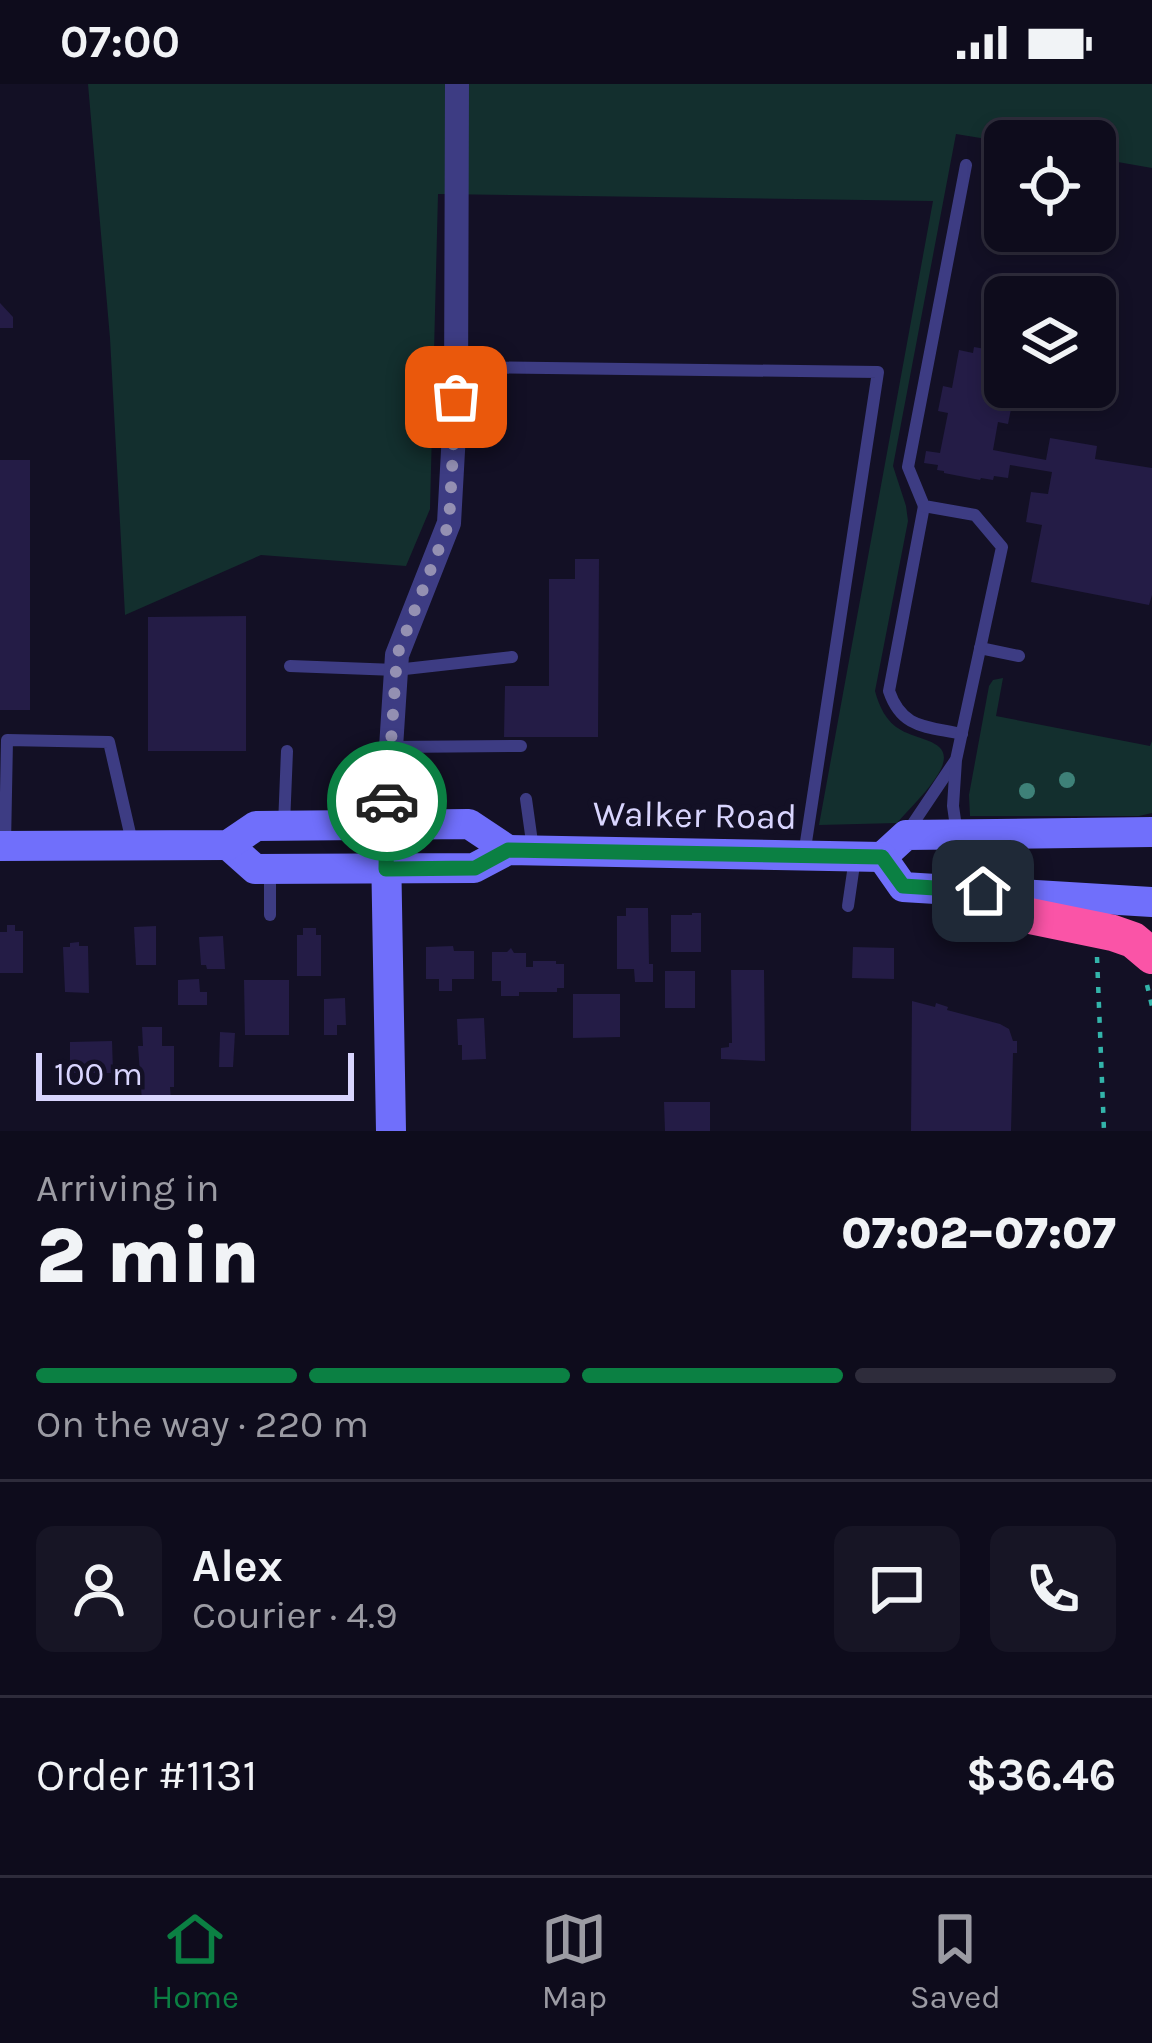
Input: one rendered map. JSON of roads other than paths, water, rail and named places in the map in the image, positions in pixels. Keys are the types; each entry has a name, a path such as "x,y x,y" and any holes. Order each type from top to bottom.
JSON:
{"highway":[{"path":"983,891 1001,910 1113,933 1133,940 1152,956"}],"main road":[{"name":"Walker Road","path":"2,846 228,845 256,826 469,824 520,850"},
{"path":"386,825 391,1131"},
{"path":"1152,832 905,835 868,857 903,886 1152,902"},
{"name":"Walker Road","path":"228,845 254,869 475,868 520,850 868,857"}],"street":[{"path":"386,825 397,655 449,523 456,368 457,84"}],"lane":[{"path":"962,734 908,722 889,691 924,506 908,467 966,165"},
{"path":"456,368 878,372 804,856"},
{"path":"924,506 975,515 1002,547 956,760 953,806 957,835"},
{"path":"980,648 1019,656"},
{"path":"290,666 396,670 512,657"},
{"path":"2,846 7,740 109,742 132,844"},
{"path":"391,747 521,746"},
{"path":"284,826 287,751"},
{"path":"905,835 956,760"},
{"path":"520,850 526,799"},
{"path":"848,906 868,857"},
{"path":"270,869 270,915"}]}
